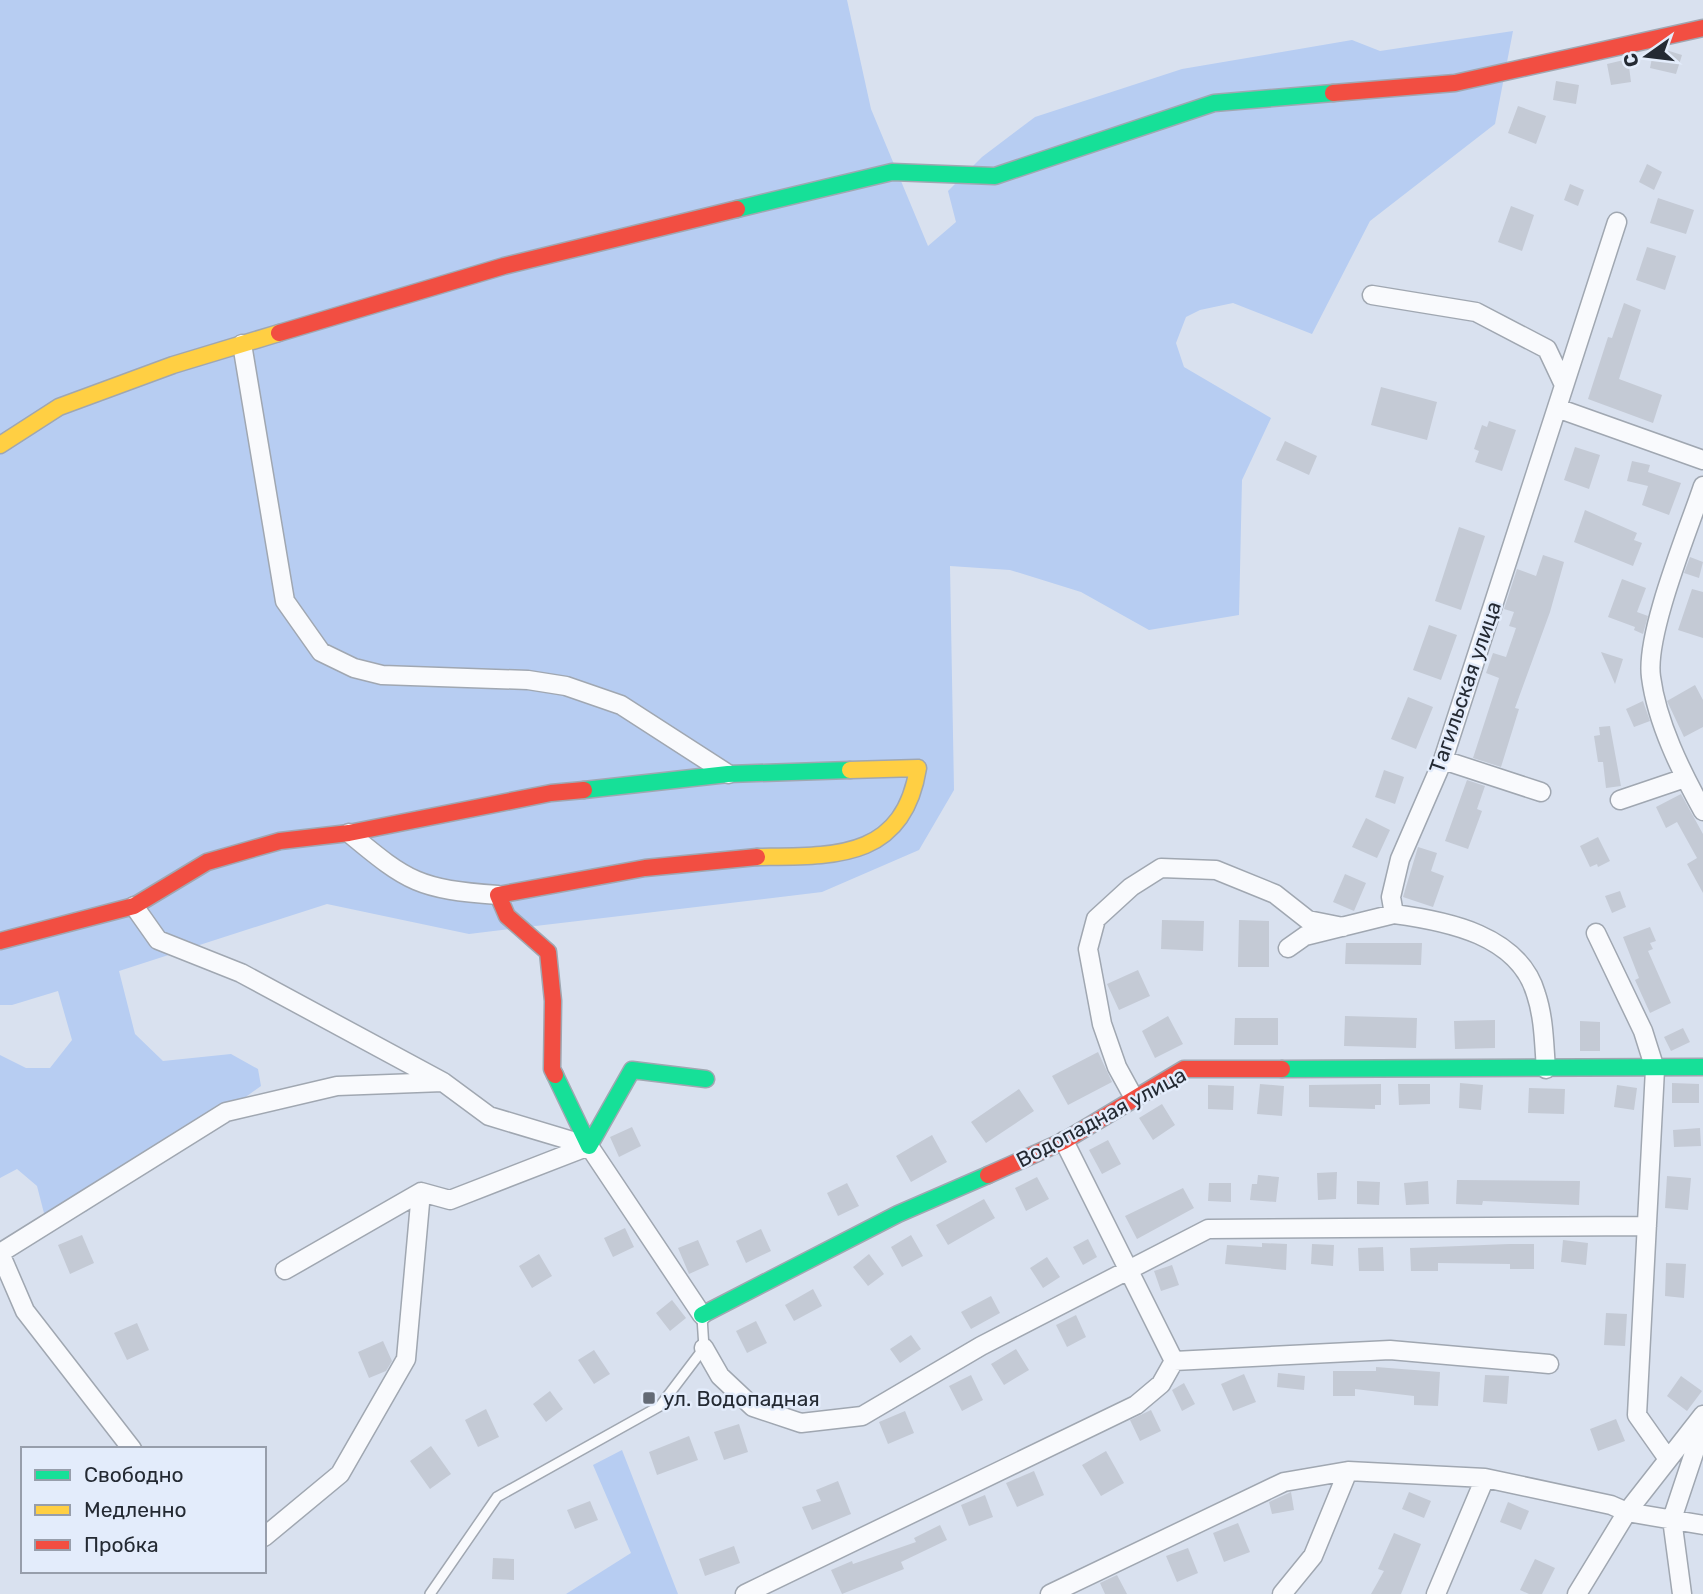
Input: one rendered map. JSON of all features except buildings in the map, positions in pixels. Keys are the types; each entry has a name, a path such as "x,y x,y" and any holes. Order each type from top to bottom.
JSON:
{"street":[{"path":"0,445 59,407 173,365 504,266 892,172 995,176 1214,103 1455,83 1703,28"},
{"name":"Тагильская улица","path":"1394,914 1391,897 1400,859 1443,761 1617,222"},
{"path":"1372,295 1476,312 1547,349 1564,385"},
{"path":"242,344 285,601 321,652 354,668 382,675 528,680 566,686 621,705 728,774"},
{"path":"1557,408 1703,460"},
{"path":"1703,486 1652,642 1651,676 1662,718 1685,778 1703,811"},
{"path":"1443,761 1541,792"},
{"path":"0,941 134,906 218,858 279,841 349,833 551,793 728,774 918,768 911,799 878,840 865,847 805,856 735,858 636,869 498,895 441,891 414,882 394,871 349,833"},
{"path":"1620,800 1685,778"},
{"path":"1134,1098 1117,1067 1102,1024 1088,949 1096,919 1131,887 1161,868 1216,870 1275,894 1308,920 1343,927"},
{"path":"498,895 507,916 548,952 553,1001 552,1069 589,1146 702,1315"},
{"path":"134,906 158,940 241,972 443,1082 489,1116 589,1146"},
{"path":"1288,948 1305,936 1394,914 1433,919 1496,942 1523,969 1536,992 1546,1069"},
{"path":"1595,933 1643,1031 1655,1069 1637,1415 1668,1459"},
{"name":"Водопадная улица","path":"702,1315 898,1214 1064,1141 1184,1069 1703,1067"},
{"path":"285,1270 421,1192 450,1200 589,1146 632,1070 706,1079"},
{"path":"130,1447 25,1311 0,1253 226,1112 337,1086 443,1082"},
{"path":"1064,1141 1174,1361"},
{"path":"266,1535 340,1474 406,1359 421,1192"},
{"path":"704,1348 720,1376 753,1407 802,1423 862,1416 981,1346 1209,1229 1647,1226"},
{"path":"1174,1361 1390,1350 1549,1364"},
{"path":"744,1594 1136,1405 1161,1384 1174,1361"},
{"path":"1577,1594 1627,1512 1703,1415"},
{"path":"1682,1594 1672,1519 1703,1426"},
{"path":"1050,1594 1284,1482 1348,1471 1485,1478 1611,1505 1627,1512 1703,1525"},
{"path":"1282,1594 1313,1556 1348,1471"},
{"path":"1436,1594 1485,1478"}],"lane":[{"path":"430,1594 497,1497 660,1406 704,1348 702,1315"}],"shaded area":[{"path":"0,0 847,0 871,109 928,246 956,222 948,191 982,157 1035,117 1182,69 1352,40 1380,51 1513,31 1495,124 1370,221 1312,334 1233,303 1200,310 1186,317 1176,343 1184,367 1271,418 1242,480 1239,615 1149,630 1081,592 1010,570 950,566 954,790 919,850 822,892 469,934 327,904 119,971 135,1034 163,1061 231,1054 258,1069 261,1086 86,1212 45,1217 37,1186 17,1169 0,1178 0,1055 26,1068 50,1068 72,1040 58,991 12,1005 0,1005"},
{"path":"622,1450 678,1594 566,1594 631,1553 593,1465"}],"traffic: fast":[{"path":"737,209 892,172 995,176 1214,103 1333,93"},
{"path":"584,790 728,774 850,770"},
{"path":"1282,1069 1703,1067"},
{"path":"555,1075 589,1146 632,1070 706,1079"},
{"path":"702,1315 898,1214 988,1175"}],"traffic: slow":[{"path":"0,445 59,407 173,365 279,333"},
{"path":"757,857 837,853 860,847 881,837 897,821 910,798 918,768 850,770"}],"traffic: jam":[{"path":"1333,93 1455,83 1703,28"},
{"path":"279,333 504,266 737,209"},
{"path":"0,941 134,906 207,862 280,841 349,833 551,793 584,790"},
{"path":"555,1075 552,1069 553,1001 548,952 507,916 498,895 645,868 757,857"},
{"path":"988,1175 1064,1141 1184,1069 1282,1069"}],"place":[{"name":"ул. Водопадная","path":"649,1398"}]}
